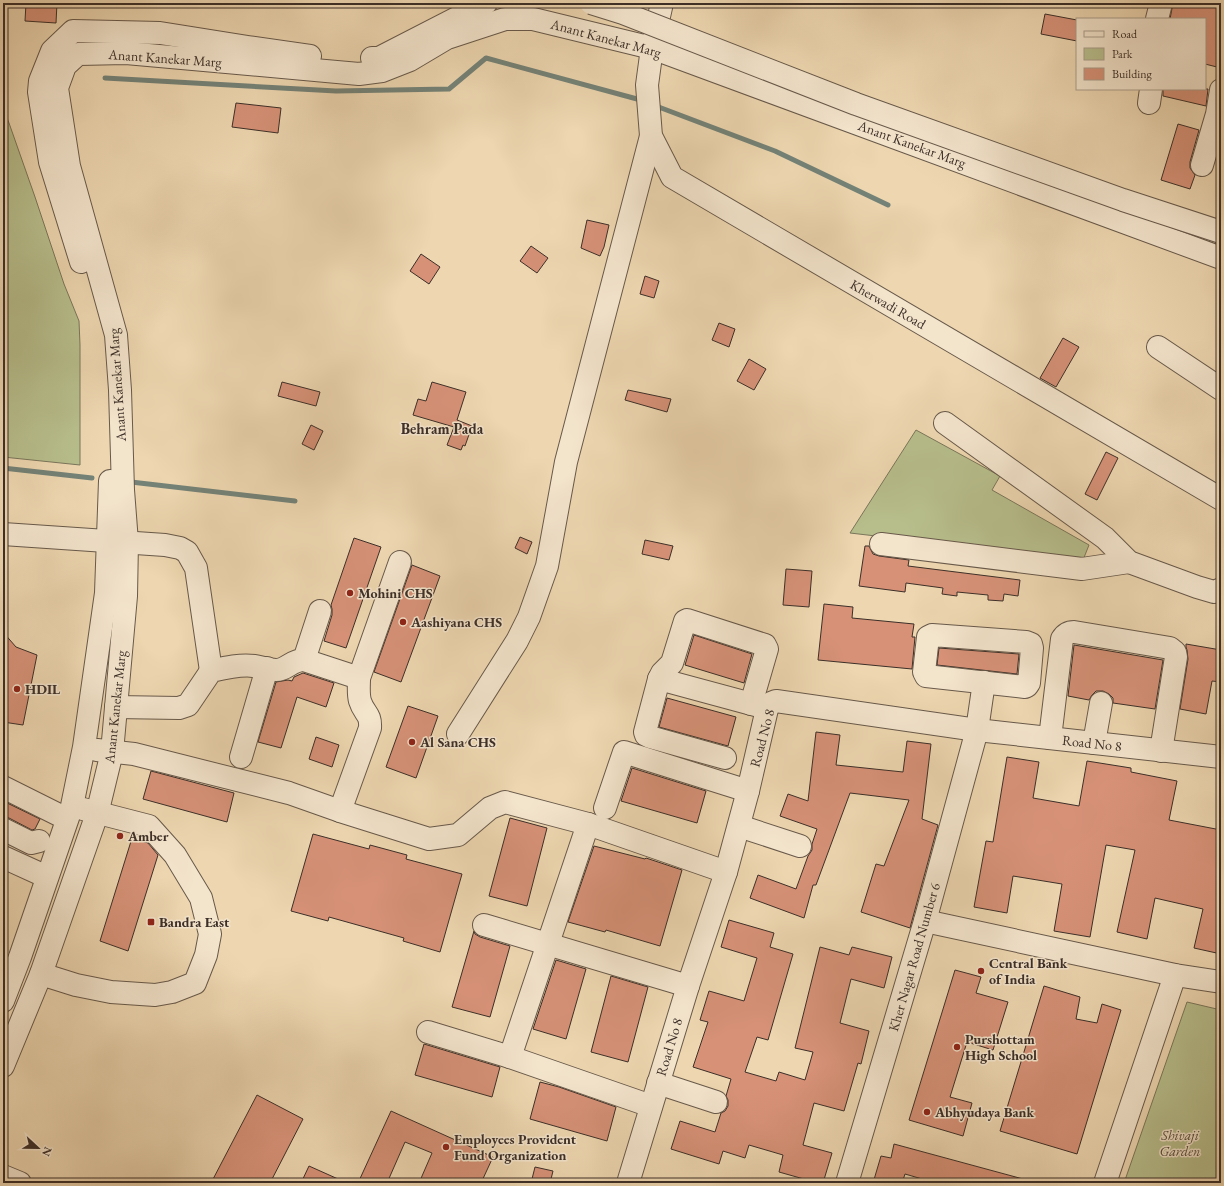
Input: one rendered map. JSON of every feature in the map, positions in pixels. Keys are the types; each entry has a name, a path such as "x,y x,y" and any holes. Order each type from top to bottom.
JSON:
{"street":[{"name":"Anant Kanekar Marg","path":"3,1066 41,974 97,814 112,752 116,707 116,594 118,542 123,490 114,390 103,335 50,162 47,147 39,92 40,81 52,51 73,31 101,31 160,33 339,60 379,58 486,3"},
{"name":"Anant Kanekar Marg","path":"591,3 623,13 856,104 1123,200 1221,232"},
{"name":"Kherwadi Road","path":"662,3 652,48 647,85 650,136 672,177 1221,499"},
{"path":"1157,18 1161,3"},
{"name":"Anant Kanekar Marg","path":"114,390 116,335 69,166 57,88 65,66 78,54 126,53 359,74 382,71 410,60 447,38 505,19 533,19 652,48 1221,258"},
{"path":"1202,165 1217,114 1221,90"},
{"path":"458,734 517,641 529,617 547,566 566,462 650,136"},
{"path":"1158,346 1221,389"},
{"path":"945,423 1105,538 1129,562 1214,592 1221,589"},
{"path":"3,534 165,545 180,548 187,552 196,568 211,671"},
{"path":"881,544 1082,569 1129,562"},
{"path":"340,811 370,728 371,721 360,700 359,678 400,562"},
{"name":"Anant Kanekar Marg","path":"3,1001 11,953 47,877 70,812 116,594"},
{"path":"304,660 320,611"},
{"path":"659,679 759,707 767,649 765,644 687,620 684,623 672,663 659,679 645,732 646,735 725,758"},
{"path":"1050,738 1062,639 1069,632 1074,632 1170,648 1175,652 1176,657 1161,751"},
{"path":"932,635 1026,642 1031,644 1032,648 1029,683 1027,686 984,682 926,676 924,672 928,637 932,635"},
{"path":"116,707 179,708 188,705 211,671 226,667 253,666 275,670 284,669 297,660 304,660 359,678"},
{"path":"241,757 267,668"},
{"name":"Kher Nagar Road Number 6","path":"847,1183 925,921 976,730 984,682"},
{"name":"Road No 8","path":"628,1183 688,986 726,872 739,826 748,791 759,707 776,701 976,730 1221,757"},
{"path":"1094,743 1101,703"},
{"path":"84,747 134,754 289,793 429,839 458,835 490,808 505,802 588,824 726,872"},
{"path":"605,808 624,752 748,791"},
{"path":"3,787 70,812 97,814 149,826 175,855 201,898 210,934 206,955 195,983 172,992 155,995 111,992 76,985 41,974"},
{"path":"510,1057 588,824"},
{"path":"739,826 800,846"},
{"path":"3,829 31,843 39,841"},
{"path":"3,857 47,877"},
{"path":"925,921 1175,975 1221,982"},
{"path":"484,925 688,986"},
{"path":"1105,1183 1175,975"},
{"path":"428,1032 510,1057 651,1106"},
{"path":"658,1083 716,1102"},
{"path":"3,1176 20,1183"}],"green space":[{"path":"3,108 64,284 79,321 80,465 3,457"},
{"path":"916,430 1000,476 992,490 1089,545 1083,560 850,533"},
{"name":"Shivaji Garden","path":"1187,1002 1221,1010 1221,1183 1124,1183"}],"building":[{"path":"26,3 57,3 56,23 25,21"},
{"path":"1173,3 1221,3 1221,51 1217,67 1206,64 1206,18 1170,18"},
{"path":"1045,14 1076,20 1076,41 1041,34"},
{"path":"1208,89 1206,106 1163,96 1163,90"},
{"path":"236,103 281,108 278,133 232,127"},
{"path":"1178,124 1199,130 1190,162 1190,168 1195,175 1190,189 1161,180"},
{"path":"587,220 609,225 604,247 600,256 581,248"},
{"path":"531,246 548,258 537,273 520,261"},
{"path":"421,254 440,267 429,284 410,271"},
{"path":"645,276 659,281 654,298 640,294"},
{"path":"719,323 735,329 729,347 712,340"},
{"path":"1063,338 1079,347 1056,387 1040,378"},
{"path":"749,359 766,369 754,390 737,381"},
{"path":"282,382 320,392 316,406 278,396"},
{"path":"432,382 466,392 457,420 472,426 465,446 463,445 461,450 447,445 454,427 413,415 418,399 426,401"},
{"path":"628,390 671,399 667,412 625,400"},
{"path":"311,425 323,431 314,450 302,444"},
{"path":"1106,452 1118,458 1097,500 1085,494"},
{"path":"520,537 532,542 527,554 515,548"},
{"name":"Mohini CHS","path":"354,538 381,547 346,648 324,641 332,615 331,605"},
{"path":"645,540 673,546 669,560 642,554"},
{"path":"865,546 869,546 873,554 879,556 909,560 908,566 1020,580 1018,596 1004,594 1003,601 988,600 988,595 957,592 957,596 942,594 943,588 906,583 905,592 859,586"},
{"name":"Aashiyana CHS","path":"412,565 440,576 401,682 374,672"},
{"path":"786,569 812,571 809,607 783,605"},
{"path":"824,604 853,607 852,618 914,624 912,637 915,637 912,669 818,660"},
{"name":"HDIL","path":"3,632 16,647 37,655 23,725 3,722"},
{"path":"694,635 752,654 744,683 685,665"},
{"path":"1186,644 1221,650 1221,682 1212,681 1206,714 1180,709 1188,659"},
{"path":"1074,645 1163,660 1155,709 1113,703 1113,698 1103,691 1096,691 1089,700 1068,696"},
{"path":"939,648 1019,654 1017,674 937,665"},
{"path":"303,673 334,683 326,707 297,697 281,748 258,742 276,682 288,680 292,681 294,677"},
{"path":"667,698 736,717 728,746 659,727"},
{"name":"Al Sana CHS","path":"408,706 438,716 416,778 386,767"},
{"path":"816,732 840,735 836,765 903,772 907,741 931,744 922,819 938,825 910,928 861,912 876,864 884,866 909,800 850,793 816,885 813,885 804,918 750,898 758,875 796,889 808,856 812,850 812,844 817,829 780,816 788,794 808,801"},
{"path":"316,737 339,745 332,767 309,759"},
{"path":"1007,757 1039,762 1033,798 1079,806 1087,761 1131,768 1131,772 1177,781 1169,820 1221,830 1221,954 1194,948 1203,909 1155,898 1147,939 1117,932 1135,850 1106,845 1090,937 1054,931 1062,884 1013,876 1007,913 974,907 986,841 993,842"},
{"path":"632,768 706,791 697,823 621,801"},
{"path":"151,771 234,793 227,822 143,799"},
{"path":"3,801 40,819 35,829 32,830 9,818 3,817"},
{"path":"510,818 547,828 527,906 489,896"},
{"path":"313,834 369,849 370,845 407,855 406,859 462,874 440,952 403,941 404,938 329,917 328,921 291,911"},
{"path":"132,838 148,843 158,855 128,951 100,941"},
{"path":"594,846 646,858 682,870 660,946 606,930 605,932 568,922"},
{"path":"729,920 774,933 770,947 793,954 768,1040 757,1037 745,1072 776,1081 779,1072 805,1080 813,1052 795,1048 820,947 849,955 852,947 892,957 884,988 851,979 840,1023 869,1031 861,1064 858,1063 844,1111 814,1103 803,1145 832,1153 823,1183 818,1183 779,1172 783,1155 749,1145 745,1158 723,1151 719,1164 671,1149 680,1121 715,1132 721,1113 725,1111 728,1106 726,1096 731,1079 693,1067 708,1022 700,1020 709,991 744,1001 757,958 721,947"},
{"path":"474,931 475,934 480,937 510,946 490,1017 452,1007"},
{"path":"556,960 586,969 566,1039 533,1029"},
{"path":"955,970 981,977 976,993 1008,1002 993,1050 967,1042 950,1097 972,1103 963,1136 909,1120"},
{"path":"611,976 648,987 628,1062 591,1052"},
{"path":"1044,986 1080,997 1076,1019 1097,1023 1102,1004 1121,1010 1077,1154 1000,1131"},
{"path":"424,1044 500,1067 492,1097 415,1075"},
{"path":"540,1082 616,1107 607,1141 530,1119"},
{"path":"257,1095 303,1119 270,1183 211,1183"},
{"name":"Employees Provident Fund Organization","path":"391,1111 493,1157 481,1183 419,1183 432,1153 405,1142 387,1183 358,1183"},
{"path":"894,1144 1023,1179 1022,1183 936,1183 905,1174 902,1183 873,1183 881,1156 891,1158"},
{"path":"309,1166 347,1183 301,1183"},
{"path":"535,1167 553,1171 550,1183 531,1183"}],"waterway":[{"path":"105,78 336,91 449,89 486,58 637,99"},
{"path":"656,106 775,151 888,205"},
{"path":"3,468 92,478"},
{"path":"131,482 295,501"}],"place":[{"name":"Mohini CHS","path":"350,593"},
{"name":"Aashiyana CHS","path":"403,622"},
{"name":"HDIL","path":"17,689"},
{"name":"Al Sana CHS","path":"412,742"},
{"name":"Amber","path":"120,836"},
{"name":"Bandra East","path":"151,922"},
{"name":"Central Bank of India","path":"981,971"},
{"name":"Purshottam High School","path":"957,1047"},
{"name":"Abhyudaya Bank","path":"927,1112"},
{"name":"Employees Provident Fund Organization","path":"446,1147"}],"district":[{"name":"Behram Pada","path":"442,429"}]}
